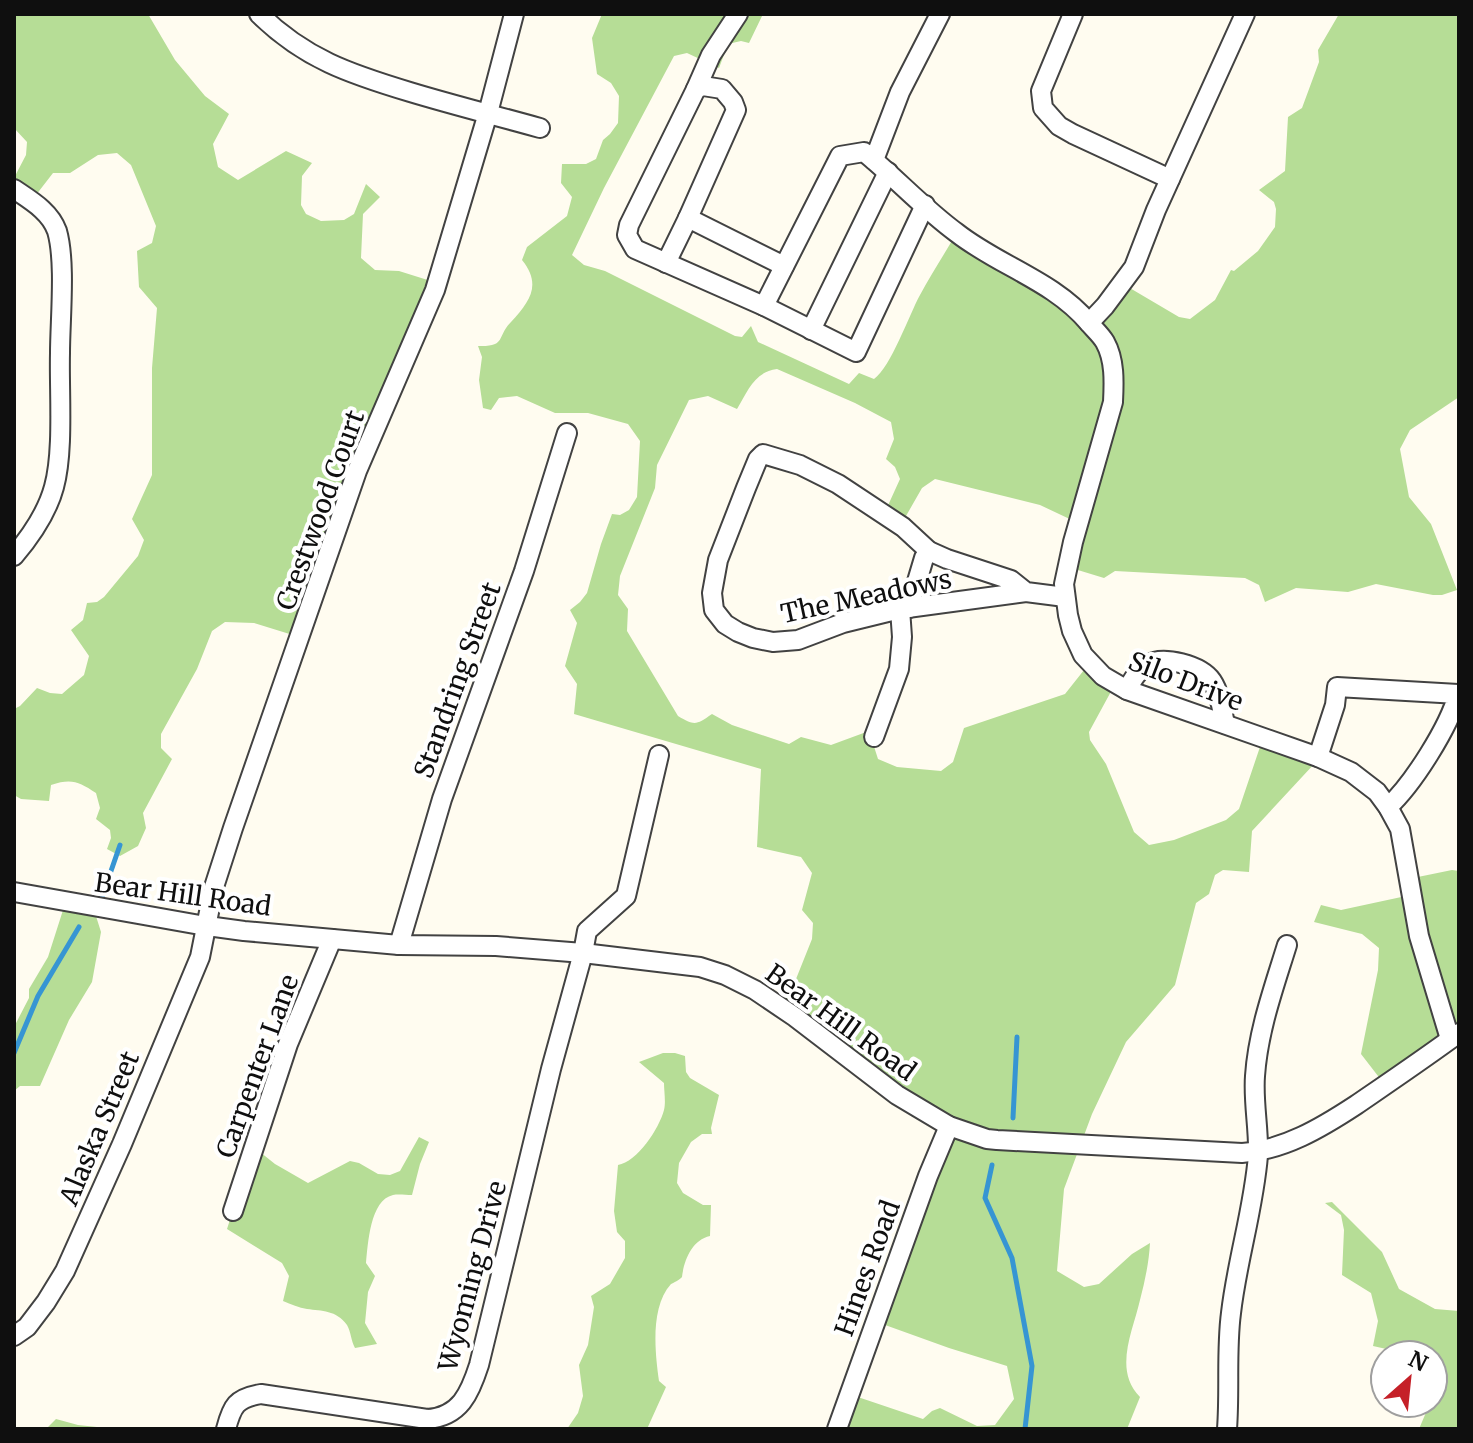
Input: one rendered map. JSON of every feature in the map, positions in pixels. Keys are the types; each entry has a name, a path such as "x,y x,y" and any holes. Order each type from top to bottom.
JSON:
{"street":[{"path":"259,14 293,43 357,76 540,128"},
{"name":"Crestwood Court","path":"206,926 214,887 233,828 357,471 439,279 514,14"},
{"path":"738,14 711,55 629,225 627,235 635,249 764,306 856,352 925,205"},
{"path":"811,330 900,92 940,14"},
{"path":"1073,14 1041,91 1043,108 1059,126 1073,134 1170,179"},
{"path":"1089,323 1134,267 1156,210 1245,14"},
{"path":"666,263 736,110 722,89 703,86 696,89"},
{"path":"764,306 840,156 875,161"},
{"name":"Silo Drive","path":"875,161 958,234 1068,302 1105,341 1114,378 1113,402 1064,584 1072,631 1083,655 1103,676 1127,690 1318,757 1351,772 1377,792 1400,829 1419,936 1454,1036"},
{"path":"14,189 36,203 48,216 56,229 61,261 59,447 54,486 45,510 14,556"},
{"path":"688,218 784,266"},
{"name":"Standring Street","path":"399,945 442,799 524,571 567,433"},
{"name":"The Meadows","path":"1026,592 1011,580 929,551 903,527 838,484 800,465 763,454 758,459 718,560 712,593 714,610 725,624 753,638 773,642 798,640 843,623 904,609 1026,592 1065,597"},
{"path":"874,737 899,669 904,609 929,551"},
{"path":"1127,690 1135,676 1148,664 1166,661 1195,666 1211,680 1221,702 1225,724"},
{"path":"1318,757 1335,705 1337,687 1458,694 1440,734 1400,795 1388,807"},
{"name":"Wyoming Drive","path":"226,1429 236,1403 247,1396 261,1394 427,1419 446,1416 464,1399 479,1365 587,931 626,896 659,755"},
{"name":"Bear Hill Road","path":"14,892 206,926 399,945 496,946 583,953 700,967 755,990 897,1095 949,1126 987,1139 1258,1152 1306,1135 1341,1115 1454,1036"},
{"name":"Alaska Street","path":"14,1336 27,1327 65,1271 200,957 206,926"},
{"name":"Carpenter Lane","path":"233,1211 288,1044 332,939"},
{"path":"1227,1429 1227,1358 1231,1312 1258,1152 1256,1059 1287,945"},
{"name":"Hines Road","path":"837,1429 949,1126"}],"green space":[{"path":"14,14 148,14 175,60 205,96 229,114 213,144 218,167 238,180 286,151 312,163 302,176 301,205 306,214 321,221 344,220 354,214 366,184 380,197 363,214 361,258 375,270 399,271 434,282 296,636 254,623 225,622 212,631 197,669 161,734 161,748 172,759 143,813 146,828 138,846 120,856 107,849 110,830 96,819 100,808 96,793 85,786 75,782 51,785 49,801 21,799 14,795 14,709 37,688 62,694 84,675 89,656 71,630 83,620 87,603 104,597 138,556 144,540 132,519 152,475 152,368 157,308 139,287 137,251 152,243 156,226 131,165 117,153 98,155 70,173 53,173 29,204 14,197 14,178 26,155 27,142 14,128"},
{"path":"602,14 763,14 749,43 728,44 719,68 687,53 674,56 572,255 584,265 605,271 735,336 742,337 751,326 758,342 849,384 859,373 874,379 880,373 953,239 1058,297 1097,332 1123,284 1179,317 1190,319 1215,300 1231,270 1234,271 1258,251 1275,227 1274,202 1259,190 1285,171 1288,117 1302,108 1319,62 1318,50 1339,14 1459,14 1459,397 1410,430 1400,449 1409,497 1431,524 1457,590 1433,595 1376,584 1348,592 1296,588 1265,602 1259,585 1245,578 1115,571 1104,578 1068,567 1076,522 1040,505 935,479 922,488 902,523 885,512 900,479 895,467 886,459 894,439 891,422 777,369 757,378 737,409 708,396 689,400 657,465 655,488 620,576 618,595 628,609 627,631 678,716 692,723 712,714 732,725 789,744 801,737 831,745 869,731 878,759 897,767 941,771 953,762 964,728 1065,694 1088,665 1114,686 1089,732 1090,740 1106,764 1134,832 1149,845 1174,840 1226,820 1239,809 1261,744 1315,763 1252,831 1249,872 1223,870 1215,875 1209,894 1196,903 1175,985 1126,1042 1092,1114 1064,1189 1057,1271 1084,1287 1099,1284 1132,1254 1150,1243 1145,1279 1127,1350 1128,1375 1140,1397 1127,1429 833,1429 846,1393 923,1419 940,1408 977,1426 995,1425 1014,1399 1007,1366 874,1321 943,1131 774,1008 794,984 812,939 813,923 802,910 812,873 801,857 757,847 761,769 574,714 577,684 565,666 577,623 570,610 587,593 612,514 620,515 629,510 637,497 640,441 628,424 588,413 555,413 517,396 499,398 491,410 483,408 479,380 482,357 478,346 497,343 506,327 524,307 532,285 522,260 527,247 567,216 572,197 561,183 562,164 586,164 596,159 603,140 618,123 619,96 611,83 597,74 592,38"},
{"path":"1459,871 1459,1049 1454,1043 1385,1085 1361,1054 1378,970 1379,948 1362,934 1314,922 1321,905 1341,910 1406,896 1413,878"},
{"path":"64,907 95,913 101,932 92,982 69,1020 40,1086 20,1086 14,1091 14,1027 29,998 29,989 48,957"},
{"path":"663,1053 685,1056 686,1072 690,1078 719,1095 712,1134 702,1134 691,1142 679,1163 677,1183 683,1193 703,1205 711,1205 710,1236 694,1246 682,1277 671,1284 660,1305 656,1357 659,1381 666,1387 647,1429 567,1429 578,1413 583,1396 579,1365 588,1345 594,1307 591,1296 610,1284 625,1258 625,1241 617,1232 614,1211 618,1165 632,1158 646,1144 664,1110 664,1083 639,1062"},
{"path":"419,1137 429,1142 412,1195 395,1195 385,1199 379,1205 372,1224 366,1263 375,1276 368,1292 365,1323 377,1344 355,1348 347,1325 338,1316 283,1301 289,1276 282,1263 227,1229 249,1161 260,1152 308,1183 350,1161 378,1174 390,1175 400,1171"},
{"path":"1332,1202 1382,1252 1399,1289 1435,1309 1459,1311 1459,1429 1419,1429 1423,1419 1449,1419 1449,1339 1374,1339 1378,1321 1371,1293 1342,1275 1344,1230 1341,1215 1325,1203"},
{"path":"56,1419 78,1425 116,1429 46,1429"}],"waterway":[{"path":"102,897 120,845"},
{"path":"14,1053 38,996 79,927"},
{"path":"1013,1118 1017,1037"},
{"path":"992,1165 985,1198 1012,1258 1032,1366 1025,1429"}]}
